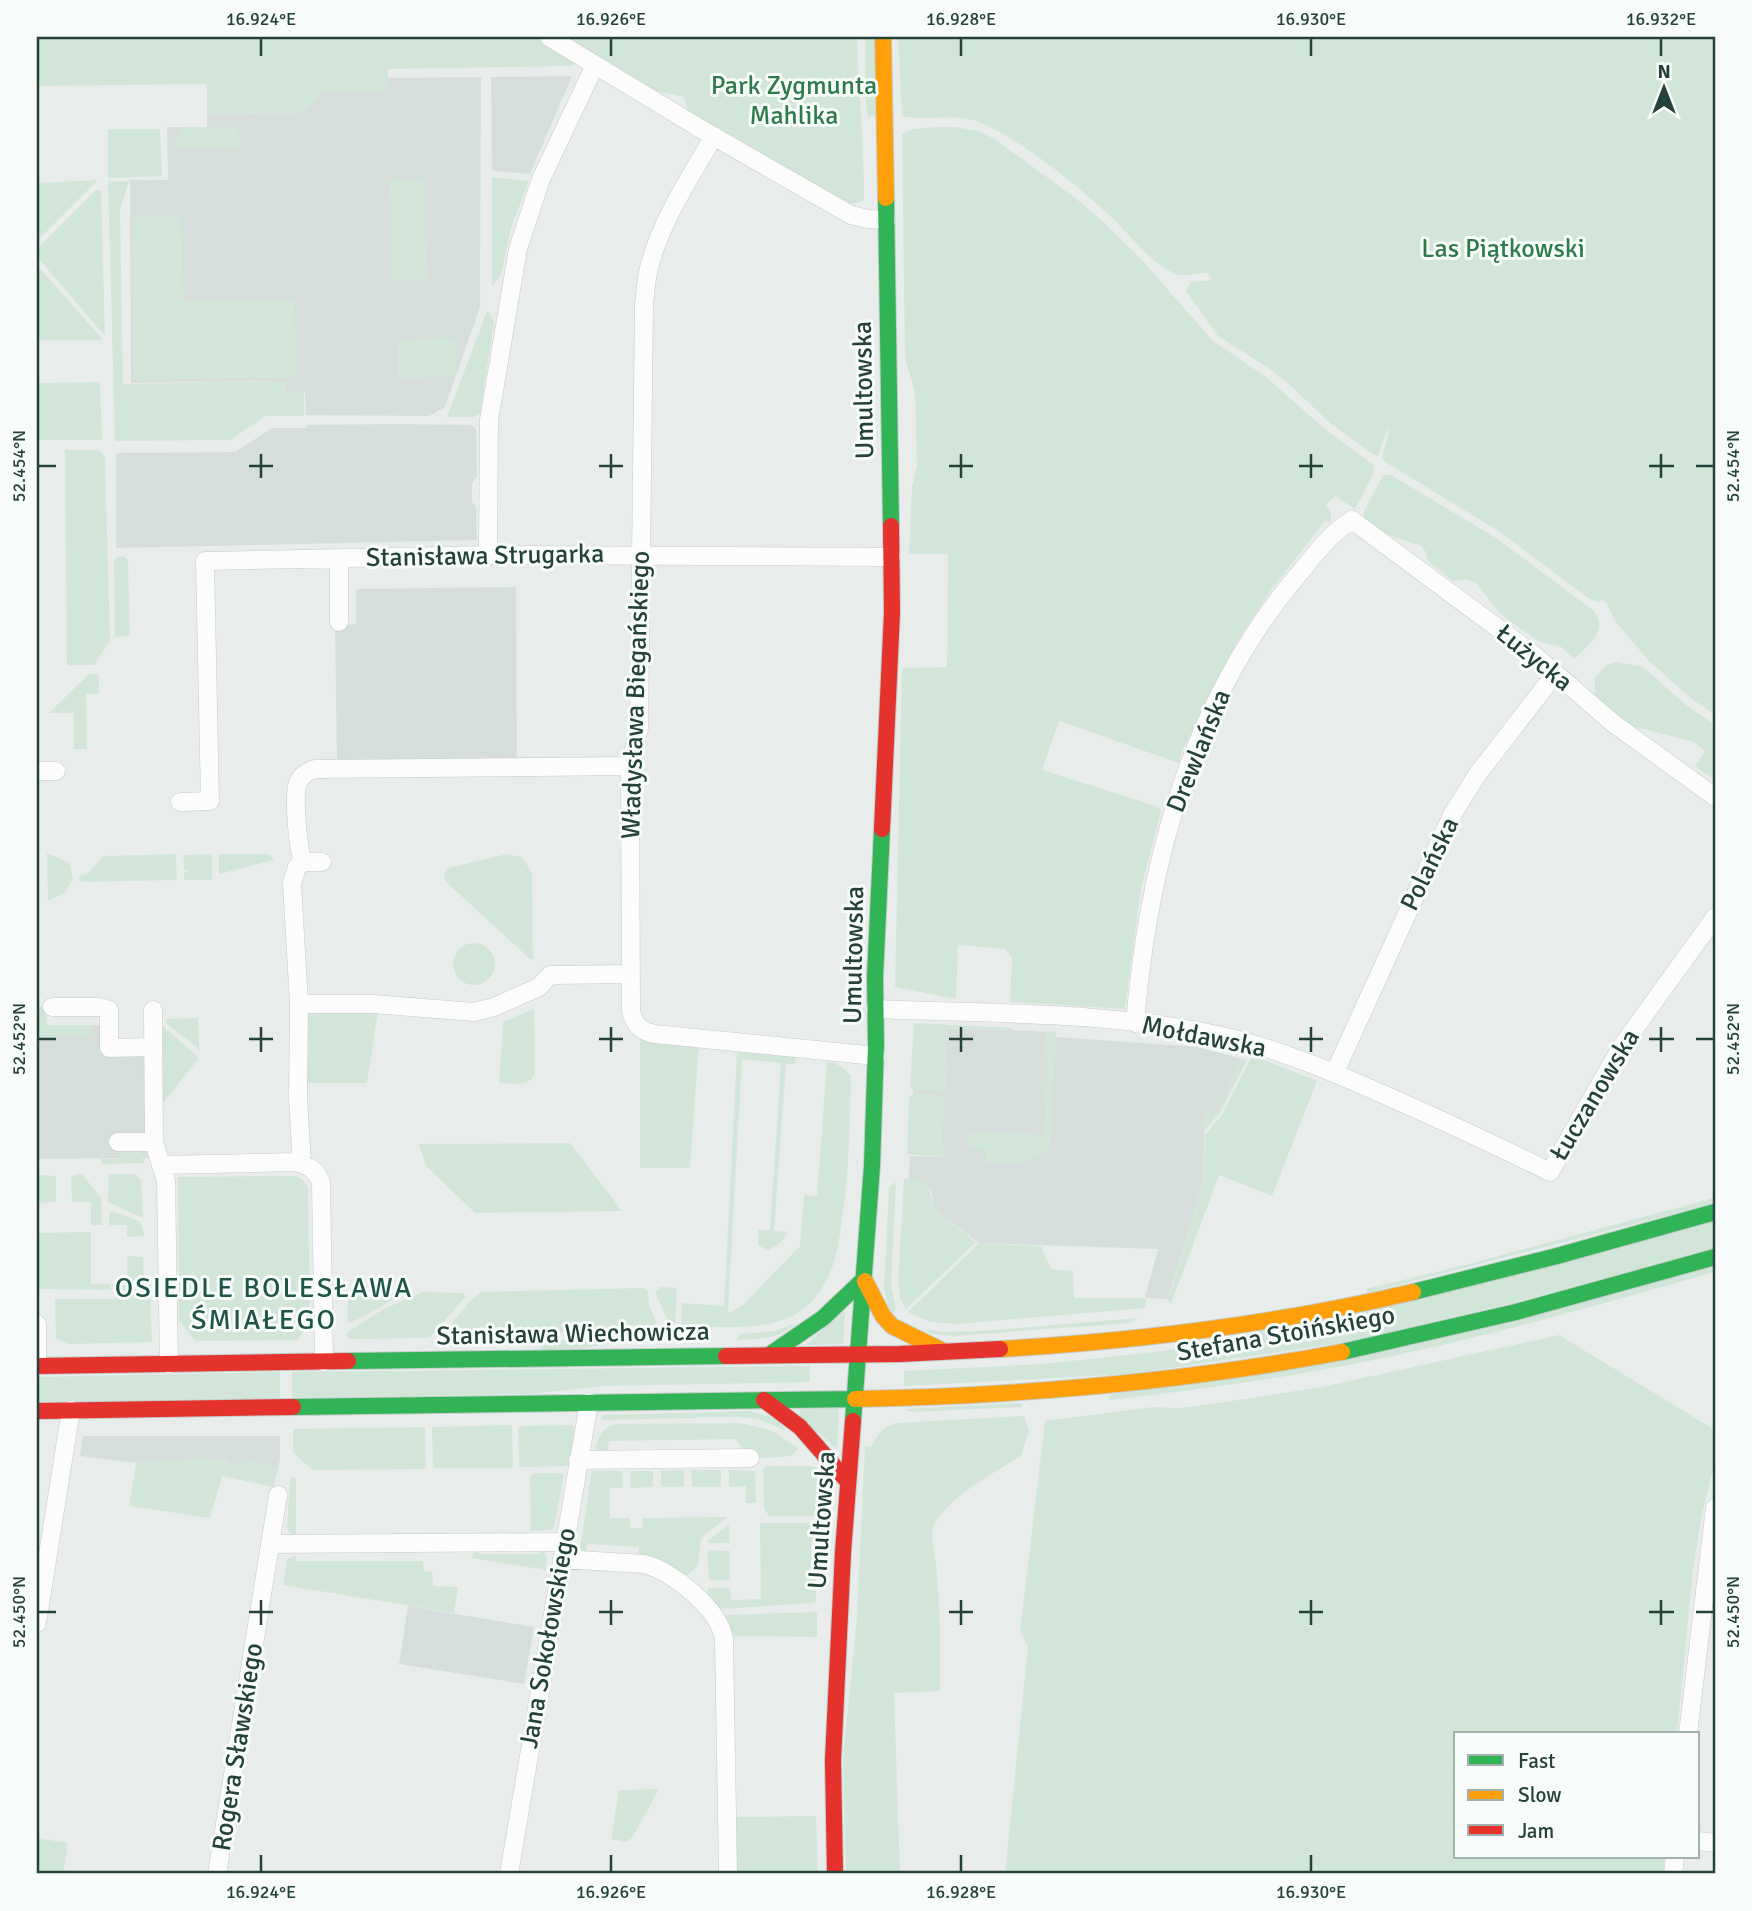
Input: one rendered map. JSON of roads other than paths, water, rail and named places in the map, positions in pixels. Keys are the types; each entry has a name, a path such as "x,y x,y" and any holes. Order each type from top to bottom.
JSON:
{"street":[{"path":"549,37 851,215 886,220"},
{"name":"Umultowska","path":"835,1874 833,1760 876,1056 875,1009 890,673 891,557 883,37"},
{"path":"488,555 489,419 518,249 541,179 595,65"},
{"name":"Władysława Biegańskiego","path":"714,136 683,189 659,238 648,272 644,305 639,728 630,766 631,1012 642,1031 876,1056"},
{"name":"Łużycka","path":"1352,520 1555,674 1613,723 1715,797"},
{"name":"Drewlańska","path":"1135,1023 1154,882 1185,772 1209,717 1238,662 1281,595 1336,530 1352,520"},
{"name":"Stanisława Strugarka","path":"180,802 210,801 205,561 488,555 891,557"},
{"path":"339,558 340,622"},
{"name":"Polańska","path":"1335,1073 1452,815 1477,775 1555,674"},
{"path":"302,1164 298,1098 299,1004 292,883 297,867 313,862 299,851 296,792 305,773 315,769 630,766"},
{"path":"37,771 56,771"},
{"name":"Łuczanowska","path":"1550,1172 1622,1046 1715,917"},
{"path":"299,1004 373,1004 474,1012 494,1007 539,987 550,975 631,974"},
{"path":"51,1007 100,1007 109,1010 109,1048 153,1047"},
{"name":"Mołdawska","path":"875,1009 1135,1023 1224,1037 1268,1049 1335,1073 1550,1172"},
{"path":"153,1010 154,1142 166,1181 169,1364"},
{"path":"118,1142 154,1142"},
{"path":"162,1165 302,1164 312,1169 321,1182 324,1362"},
{"name":"Stefana Stoińskiego","path":"859,1355 945,1352 1153,1336 1330,1310 1465,1280 1715,1212"},
{"name":"Stefana Stoińskiego","path":"856,1399 1065,1389 1199,1375 1298,1360 1468,1324 1715,1257"},
{"path":"769,1355 823,1318 864,1279 883,1316 892,1326 945,1352"},
{"path":"37,1324 37,1366"},
{"name":"Stanisława Wiechowicza","path":"37,1366 859,1355"},
{"path":"37,1411 856,1399"},
{"path":"765,1400 791,1418 816,1441 848,1482"},
{"name":"Jana Sokołowskiego","path":"509,1874 589,1402"},
{"path":"37,1623 71,1410"},
{"path":"578,1460 750,1458"},
{"name":"Rogera Sławskiego","path":"217,1874 278,1495"},
{"path":"1688,1732 1710,1607 1715,1508"},
{"path":"271,1544 563,1550 654,1567 680,1583 713,1613 724,1639 728,1874"}],"district":[{"name":"OSIEDLE BOLESŁAWA ŚMIAŁEGO","path":"264,1304"}],"park label":[{"name":"Park Zygmunta Mahlika","path":"794,101"},
{"name":"Las Piątkowski","path":"1503,249"}]}
